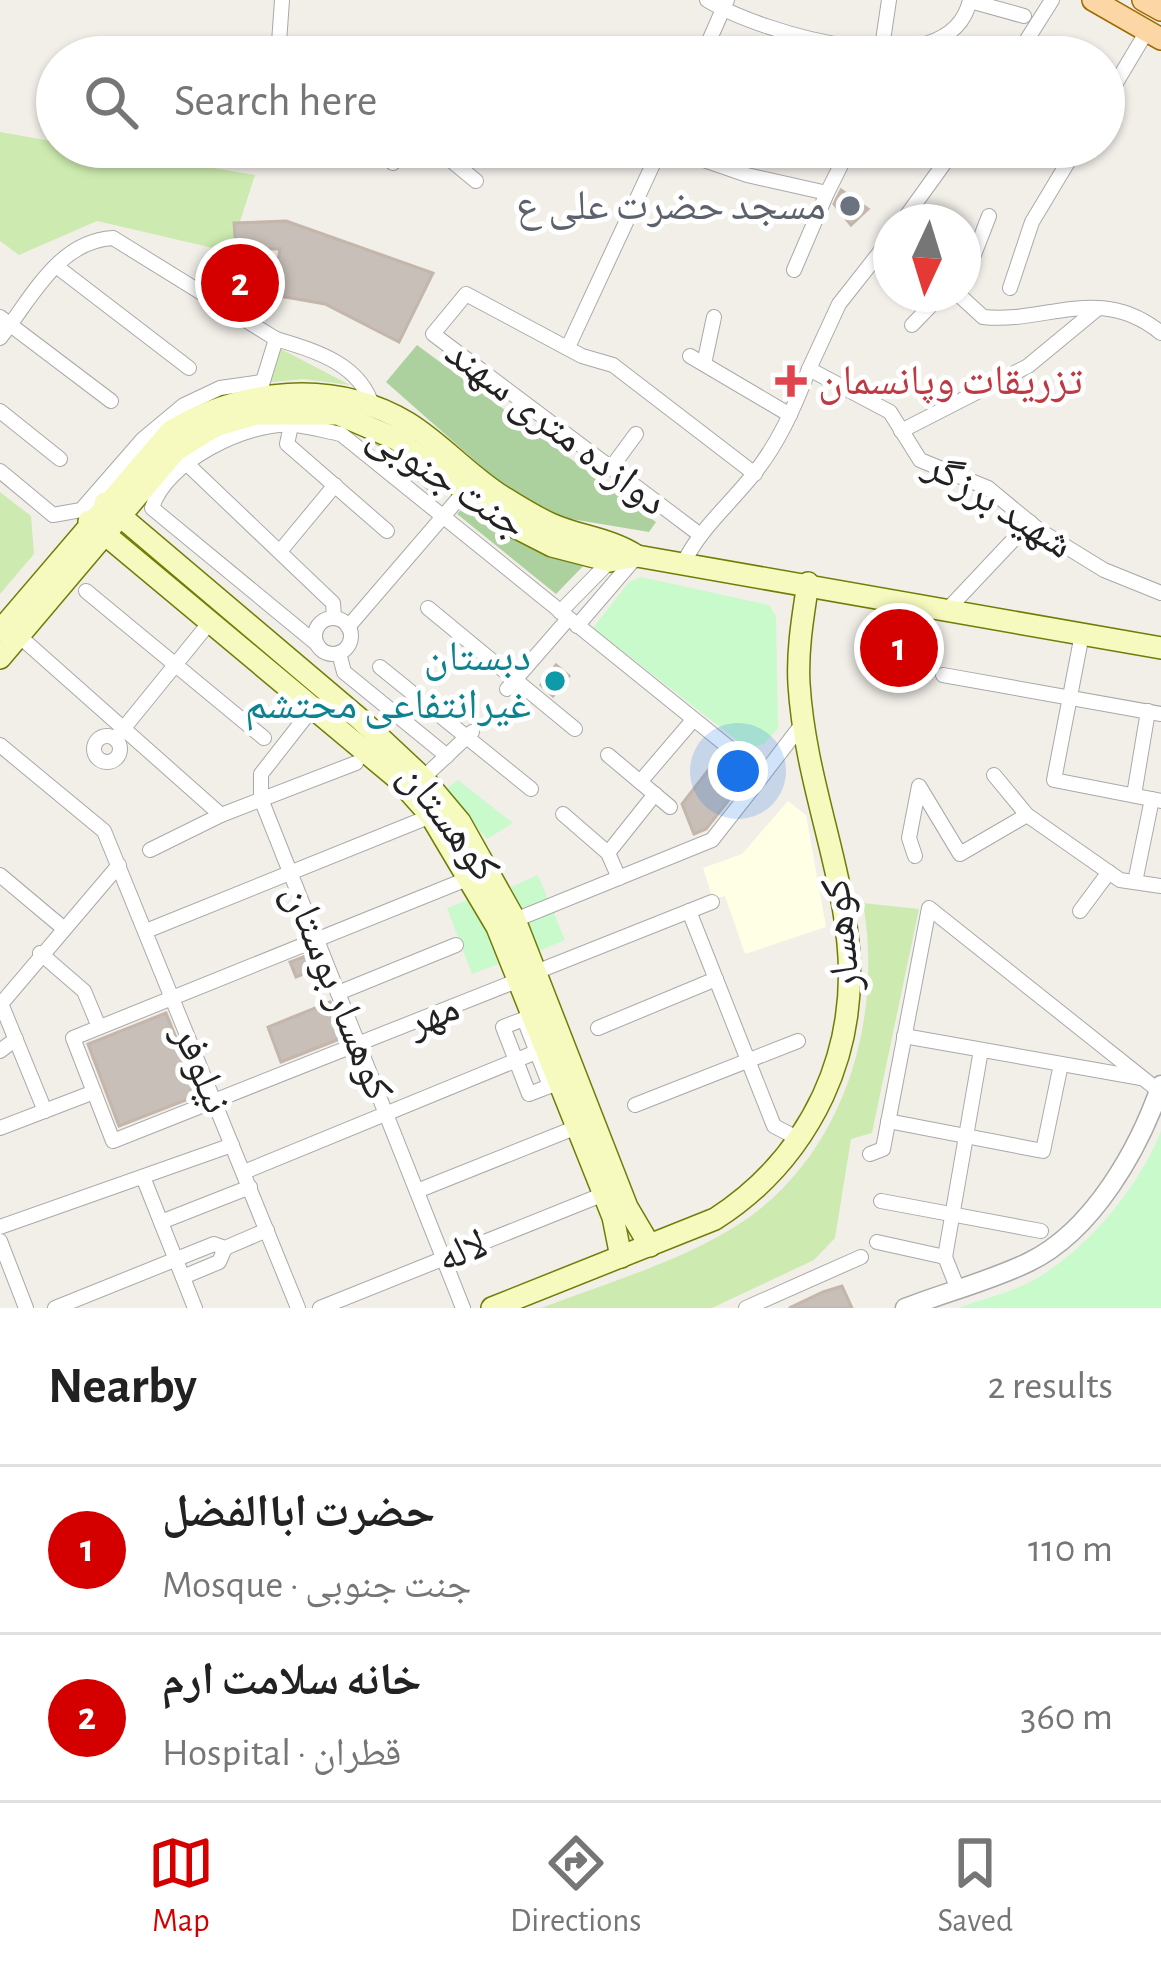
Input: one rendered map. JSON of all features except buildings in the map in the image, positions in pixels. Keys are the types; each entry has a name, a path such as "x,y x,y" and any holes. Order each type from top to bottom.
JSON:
{"main road":[{"path":"1093,0 1154,35"},
{"path":"1143,0 1161,10"},
{"name":"جنت جنوبی","path":"0,658 9,633 171,431 208,409 260,389 373,408 407,423 501,496 553,525 616,543 637,556"},
{"name":"جنت جنوبی","path":"111,509 215,426 338,414 379,430 552,546 610,561 637,556 808,583 1161,648"},
{"name":"کوهستان","path":"111,509 217,613"},
{"name":"کوهستان","path":"96,527 217,613 411,774 460,822 515,920 542,1050 604,1194 619,1246"},
{"name":"کوهسار","path":"492,1308 619,1246 738,1204 799,1139 834,1072 847,1031 849,927 803,722 800,640 808,583"},
{"name":"کوهستان","path":"411,774 527,976 644,1236"}],"street":[{"path":"279,36 281,0"},
{"path":"707,0 824,36"},
{"path":"884,36 889,0"},
{"path":"945,36 959,28 970,0 1024,16"},
{"path":"1029,36 1052,0"},
{"path":"711,36 725,5"},
{"path":"1125,74 1154,35"},
{"path":"460,168 476,181"},
{"path":"654,168 569,345 582,356 614,365 754,474"},
{"path":"726,168 827,193"},
{"path":"794,269 840,168"},
{"path":"915,204 941,168"},
{"path":"1010,288 1032,222 1064,168"},
{"path":"981,237 989,216"},
{"path":"0,338 5,321 70,249 89,239 113,238 276,339 345,367 368,387 373,408"},
{"path":"682,564 699,534 754,474 790,415 838,304 873,260"},
{"path":"56,266 189,368"},
{"name":"دوازده متری سهند","path":"569,345 532,332 466,294 433,334 699,534"},
{"path":"981,311 991,318 1066,305 1145,320 1161,333"},
{"path":"902,431 1028,366 1097,309"},
{"path":"912,325 925,312"},
{"path":"714,317 697,360 790,415"},
{"path":"5,321 111,400"},
{"path":"0,471 53,515 80,510 142,440 184,405 220,388 260,389 276,339"},
{"name":"شهید برزگر","path":"809,369 890,412 920,460 988,488 1104,570 1161,593"},
{"path":"0,411 60,459"},
{"path":"387,532 287,444 292,417 340,434 444,513 764,775"},
{"path":"611,468 636,434"},
{"path":"181,457 333,603 351,638 339,653 323,651 155,516 155,499 181,457"},
{"path":"281,549 334,485"},
{"path":"317,644 318,626 341,622 465,491"},
{"path":"948,609 1030,522"},
{"path":"568,619 637,556"},
{"path":"511,684 568,619 610,561"},
{"path":"86,591 264,738"},
{"path":"428,608 511,684 575,729"},
{"path":"118,735 217,613"},
{"path":"9,633 118,735 221,814"},
{"path":"1082,634 1054,780 1157,800 1135,882"},
{"path":"339,653 344,672 447,756"},
{"path":"380,667 470,734 530,789"},
{"path":"943,675 1155,712 1134,796"},
{"path":"261,799 261,774 320,699"},
{"path":"640,782 692,719"},
{"path":"515,920 712,840 803,722"},
{"path":"411,774 447,756 470,734"},
{"name":"نیلوفر","path":"0,745 104,831 298,1308"},
{"path":"608,755 670,807"},
{"path":"150,850 221,814 356,763"},
{"path":"994,775 1027,814 1109,872 1161,886"},
{"path":"915,856 909,838 919,786 960,854 1027,814"},
{"path":"608,853 655,794"},
{"name":"کوهسار بوستان","path":"261,799 463,1308"},
{"path":"562,814 608,853 619,878"},
{"path":"146,932 431,816"},
{"path":"45,1111 1,1003 119,866"},
{"path":"1080,911 1109,872"},
{"path":"0,875 62,927"},
{"path":"0,1128 94,1092 73,1038 472,877"},
{"name":"مهر","path":"94,1092 113,1142 712,902"},
{"path":"870,1154 883,1149 929,908 1155,1085"},
{"path":"689,911 774,1126 799,1139"},
{"path":"338,993 456,945"},
{"path":"40,953 84,991 99,1027"},
{"path":"598,1028 716,979"},
{"path":"524,1018 542,1050 550,1086 529,1094 516,1060 503,1027 524,1018"},
{"path":"904,1036 1155,1085"},
{"path":"0,1052 16,1039"},
{"path":"635,1105 798,1041"},
{"path":"161,1222 386,1112 542,1050"},
{"path":"957,1287 945,1257 982,1050"},
{"path":"888,1121 1043,1151 1061,1064"},
{"path":"905,1308 1031,1262 1064,1236 1121,1168 1155,1085"},
{"path":"416,1191 577,1126"},
{"path":"0,1227 232,1144"},
{"path":"143,1177 195,1308"},
{"name":"لاله","path":"320,1308 604,1194"},
{"path":"881,1201 1041,1231"},
{"path":"55,1308 214,1244 225,1248 268,1230"},
{"path":"0,1241 26,1308"},
{"path":"877,1242 945,1257"},
{"path":"182,1277 219,1262 225,1248"},
{"path":"746,1308 860,1257"}],"shaded area":[{"path":"788,801 806,815 826,927 745,954 725,896 713,899 703,868 742,854"}],"green space":[{"path":"0,132 36,138 36,168 214,168 255,175 230,252 97,221 19,255 0,241"},
{"path":"417,345 656,522 649,532 565,518 507,489 386,382"},
{"path":"281,349 350,385 303,379 265,383"},
{"path":"369,431 443,483 433,495 365,435"},
{"path":"0,492 31,516 34,554 0,594"},
{"path":"466,504 589,560 556,594 457,514"},
{"path":"641,577 769,605 776,616 778,728 764,744 747,748 593,628 629,582"},
{"path":"458,780 513,823 487,839 446,789"},
{"path":"538,875 565,940 539,951 511,887"},
{"path":"476,897 501,963 472,974 447,908"},
{"path":"863,903 919,909 872,1133 851,1139 835,1238 814,1260 712,1308 541,1308 666,1262 713,1239 773,1198 804,1164 848,1084 860,1039 867,994"},
{"path":"1161,1131 1161,1308 958,1308 1028,1283 1069,1255 1124,1197"}],"place":[{"name":"مسجد حضرت علی ع","path":"850,206"},
{"name":"خانه سلامت ارم","path":"240,283"},
{"name":"تزریقات وپانسمان","path":"791,381"},
{"name":"حضرت اباالفضل","path":"899,648"},
{"name":"دبستان غیرانتفاعی محتشم","path":"555,681"}]}
